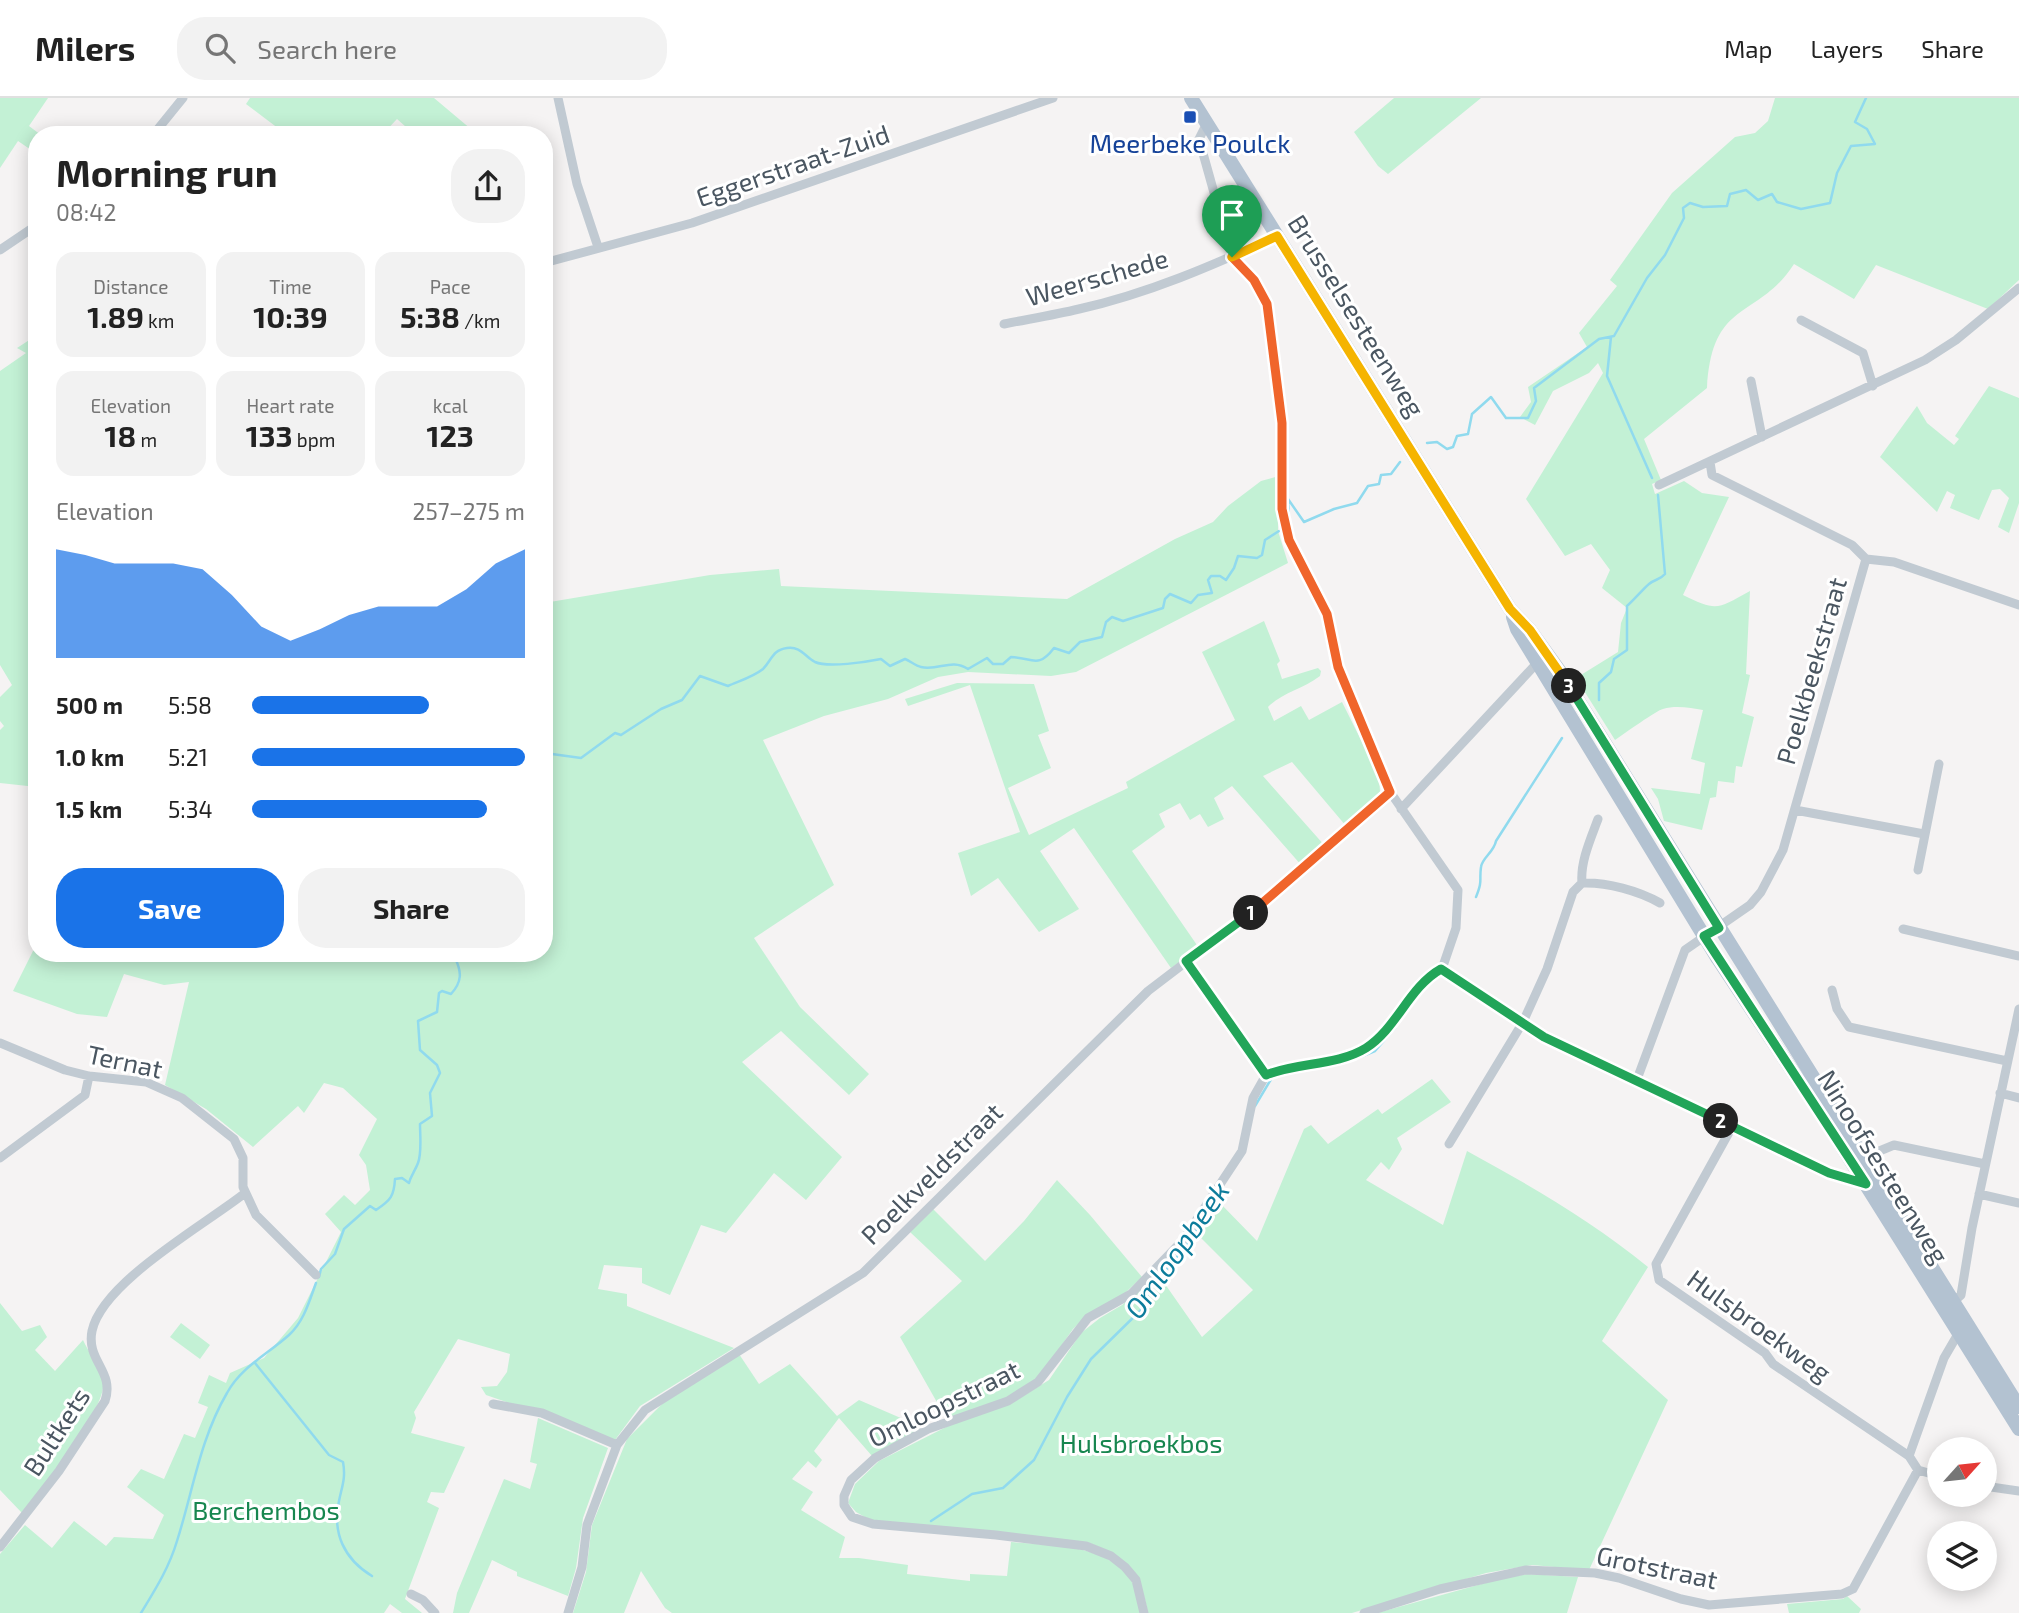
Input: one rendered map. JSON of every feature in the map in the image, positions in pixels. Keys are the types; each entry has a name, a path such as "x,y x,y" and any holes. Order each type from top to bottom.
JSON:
{"main road":[{"name":"Brusselsesteenweg","path":"1191,98 1413,453"},
{"name":"Ninoofsesteenweg","path":"1413,453 1510,609 1530,630 1561,673 2019,1408"},
{"name":"Ninoofsesteenweg","path":"1510,609 1517,629 1704,936 1866,1184 2019,1429"}],"street":[{"path":"160,126 183,98"},
{"path":"558,98 577,184 598,247"},
{"name":"Eggerstraat-Zuid","path":"553,260 704,219 1053,98"},
{"path":"1186,961 1266,1075 1282,1068 1353,1056 1382,1034 1427,978 1441,969 1456,928 1458,890 1390,792 1338,667 1327,614 1294,554 1282,509 1284,447 1267,304 1254,280 1232,257 1199,139 1207,123"},
{"path":"0,250 28,231"},
{"name":"Weerschede","path":"1004,324 1081,309 1232,257 1277,236"},
{"path":"1659,485 1925,360 1956,340 2019,288"},
{"path":"1801,320 1863,353 1873,386"},
{"path":"1751,381 1762,437"},
{"path":"1710,462 1712,475 1852,545 1866,559"},
{"name":"Poelkbeekstraat","path":"1636,1082 1682,956 1689,946 1744,911 1761,892 1783,850 1866,559 1894,562 2019,605"},
{"path":"1401,808 1538,663"},
{"path":"1918,870 1939,764"},
{"name":"Poelkveldstraat","path":"569,1613 582,1567 587,1525 617,1445 645,1410 671,1391 863,1273 1148,991 1312,863 1390,792"},
{"path":"1795,810 1924,834"},
{"path":"1582,883 1581,874 1598,818"},
{"path":"1449,1144 1523,1022 1547,969 1573,892 1582,883 1596,882 1649,897 1660,903"},
{"path":"1903,929 2019,956"},
{"path":"1441,969 1544,1037 1829,1173 1866,1184"},
{"path":"1832,990 1837,1009 1849,1027 2007,1061"},
{"name":"Ninoofsesteenweg","path":"1953,1302 1961,1295 1985,1164 2019,1009"},
{"name":"Ternat","path":"0,1043 65,1070 89,1076 146,1082 182,1098 234,1139 243,1158 245,1193 256,1215 316,1275"},
{"name":"Omloopstraat","path":"1144,1613 1136,1580 1125,1567 1111,1556 1086,1546 873,1524 852,1517 845,1508 844,1496 852,1480 875,1458 928,1429 1008,1401 1038,1382 1088,1318 1124,1298 1143,1282 1184,1239 1242,1151 1253,1098 1266,1075"},
{"path":"0,1158 85,1095 89,1076"},
{"path":"2000,1093 2019,1098"},
{"name":"Hulsbroekweg","path":"1732,1127 1656,1264 1659,1280 1765,1353 1773,1364 1909,1456"},
{"path":"1877,1152 1894,1144 1985,1164"},
{"name":"Bultkets","path":"0,1547 59,1471 105,1401 109,1389 107,1378 89,1344 92,1327 108,1302 141,1268 245,1193"},
{"path":"1979,1194 2019,1203"},
{"path":"1927,1472 1918,1469 1909,1456 1944,1358 1958,1334"},
{"path":"493,1404 542,1413 617,1445"},
{"name":"Grotstraat","path":"1364,1613 1440,1589 1526,1570 1595,1573 1709,1605 1842,1594 1853,1589 1918,1469"},
{"path":"1997,1488 2019,1491"},
{"path":"411,1594 435,1613"}],"green space":[{"path":"0,98 48,98 28,126 28,148 18,141 0,168"},
{"path":"250,98 434,98 467,126 405,126 397,119 390,126 275,126 246,104"},
{"path":"1394,98 1481,98 1388,174 1378,166 1354,132"},
{"path":"1775,98 2019,98 2019,280 1988,309 1876,265 1854,299 1794,264 1766,295 1727,324 1711,359 1707,388 1644,439 1661,480 1652,484 1655,494 1684,481 1702,493 1729,497 1683,595 1717,606 1731,602 1750,591 1746,674 1750,675 1742,713 1754,717 1742,767 1736,766 1734,783 1718,781 1716,797 1710,798 1702,830 1664,821 1658,799 1651,788 1700,794 1705,763 1691,759 1703,710 1678,707 1663,709 1615,740 1576,678 1618,652 1621,623 1627,608 1602,588 1610,570 1591,544 1565,556 1526,499 1603,373 1598,363 1589,373 1553,391 1535,425 1520,417 1531,402 1528,387 1587,347 1579,333 1617,286 1610,280 1672,193 1735,137 1755,133 1768,121"},
{"path":"28,341 28,786 0,783 0,730 4,726 0,721 0,697 12,685 0,665 0,371 26,353 17,348"},
{"path":"1989,386 2019,398 2019,503 2009,533 1998,527 2009,498 2000,489 1992,490 1979,520 1950,508 1955,495 1947,491 1937,512 1880,457 1917,406 1927,423 1954,445 1959,439 1955,436"},
{"name":"Berchembos","path":"1279,476 1278,531 1288,563 1076,672 1051,676 968,672 938,677 888,699 824,716 763,740 834,885 754,938 800,1007 869,1074 849,1095 781,1031 742,1062 842,1157 806,1200 774,1173 726,1233 701,1225 670,1295 642,1283 642,1268 604,1265 598,1289 627,1294 627,1306 734,1348 640,1406 615,1440 486,1395 481,1387 497,1386 507,1372 510,1354 458,1339 414,1412 416,1418 411,1433 465,1447 444,1493 431,1492 427,1502 439,1508 405,1599 422,1613 402,1613 390,1604 384,1613 0,1613 0,1554 25,1525 52,1548 74,1521 106,1546 114,1537 153,1539 164,1515 127,1487 141,1469 164,1479 184,1434 195,1438 208,1407 198,1403 209,1375 226,1383 230,1373 264,1358 298,1318 341,1232 325,1214 344,1195 355,1205 370,1190 366,1165 359,1155 377,1119 343,1088 324,1083 304,1113 298,1106 253,1147 206,1109 165,1085 189,982 164,985 124,974 107,1017 77,1014 13,991 28,961 553,962 553,601 710,575 779,569 781,586 1067,599 1175,539 1213,522 1228,506 1261,481"},
{"path":"1264,621 1280,661 1277,664 1282,679 1318,668 1321,671 1320,676 1268,707 1274,721 1301,706 1309,720 1342,702 1379,776 1380,792 1346,826 1292,762 1263,776 1325,846 1302,866 1232,786 1214,798 1224,819 1208,827 1200,814 1190,820 1180,803 1159,814 1165,827 1132,851 1199,948 1171,968 1074,828 1040,851 1079,909 1039,932 998,878 971,896 958,853 1020,832 970,685 908,706 905,699 957,683 1034,684 1049,731 1038,735 1051,768 1008,788 1029,835 1128,788 1126,782 1235,720 1202,652"},
{"name":"Hulsbroekbos","path":"1432,1079 1451,1102 1397,1138 1402,1149 1389,1170 1381,1162 1366,1180 1443,1225 1467,1151 1560,1205 1605,1234 1648,1267 1602,1341 1668,1400 1589,1570 1532,1565 1486,1573 1352,1613 1148,1613 1141,1588 1129,1569 1112,1554 1089,1543 870,1520 856,1512 848,1503 855,1484 879,1461 954,1423 1012,1403 1049,1380 1081,1333 1122,1305 1158,1274 1202,1337 1253,1290 1198,1235 1218,1201 1257,1241 1304,1129 1311,1125 1328,1144 1378,1109 1382,1114"},
{"path":"1057,1180 1142,1277 1124,1294 1089,1314 1073,1329 1040,1376 1009,1397 947,1420 900,1337 962,1281 910,1232 933,1209 985,1261 1024,1221"},
{"path":"0,1303 22,1331 40,1325 47,1337 35,1350 55,1371 83,1340 103,1379 96,1408 85,1427 22,1513 0,1490"},
{"path":"181,1323 210,1345 200,1359 170,1337"},
{"path":"739,1354 759,1384 790,1364 837,1416 859,1400 917,1425 920,1431 872,1456 839,1418 814,1451 822,1460 816,1468 808,1461 792,1479 813,1492 801,1510 845,1537 839,1558 908,1565 907,1574 970,1581 970,1574 1007,1576 1011,1542 1075,1548 1091,1552 1118,1566 1134,1585 1141,1613 672,1613 665,1608 641,1571 624,1613 573,1613 586,1572 592,1525 627,1439 663,1403"},
{"path":"538,1418 608,1448 583,1518 576,1568 568,1596 517,1576 517,1572 492,1560 469,1613 453,1613 457,1593 504,1479 530,1489 537,1464 530,1462"},
{"path":"1527,1574 1578,1577 1567,1613 1377,1613 1503,1578"},
{"path":"1847,1596 1861,1609 1859,1613 1789,1613 1787,1604 1843,1599"}],"waterway":[{"path":"1427,443 1437,442 1447,449 1453,447 1457,436 1468,434 1472,414 1491,397 1506,418 1528,418 1536,401 1534,388 1599,339 1614,336 1647,278 1665,255 1684,218 1683,208 1690,203 1703,207 1727,206 1730,194 1746,190 1758,200 1772,194 1777,202 1801,209 1830,203 1837,173 1851,146 1875,144 1867,129 1855,122 1866,98"},
{"name":"Omloopbeek","path":"1611,337 1607,376 1652,478"},
{"path":"1289,520 1288,499 1304,522 1334,509 1357,503 1368,486 1379,484 1381,475 1391,474 1400,462"},
{"name":"Omloopbeek","path":"1599,700 1599,683 1611,672 1614,659 1627,650 1627,606 1649,584 1665,574 1658,495"},
{"path":"553,754 581,758 615,733 621,735 661,709 682,700 700,676 728,686 759,672 775,653 787,648 799,650 821,664 847,664 881,659 890,666 905,659 927,668 956,665 968,669 987,658 993,664 1003,664 1011,657 1039,660 1054,648 1069,653 1080,642 1102,637 1106,622 1112,617 1123,621 1163,608 1165,599 1170,594 1191,603 1198,595 1212,593 1208,580 1211,576 1220,576 1226,580 1238,556 1257,558 1262,555 1265,540 1279,531"},
{"name":"Omloopbeek","path":"1476,897 1483,861 1562,738"},
{"path":"319,1277 321,1269 335,1254 344,1229 370,1206 376,1210 388,1200 393,1194 395,1179 402,1178 409,1183 417,1166 420,1124 432,1116 430,1093 440,1073 437,1065 420,1050 418,1021 437,1012 439,993 442,991 451,994 457,985 460,972 457,962"},
{"name":"Omloopbeek","path":"1358,1058 1375,1051 1395,1028"},
{"name":"Omloopbeek","path":"1296,1070 1338,1063"},
{"name":"Omloopbeek","path":"1255,1106 1273,1076"},
{"name":"Omloopbeek","path":"931,1521 972,1494 1003,1488 1034,1460 1067,1397 1091,1359 1146,1305 1148,1292 1190,1241 1212,1204"},
{"path":"141,1613 174,1551 210,1428 227,1393 247,1368 281,1342 299,1324 316,1283"},
{"path":"255,1363 329,1455 343,1462 344,1477 337,1513 339,1534 354,1562 372,1576"}],"place":[{"name":"Meerbeke Poulck","path":"1190,117"}],"route":[{"path":"1277,236 1510,609 1530,630 1561,673 1719,928 1704,936 1866,1184 1829,1173 1566,1049 1441,969 1427,978 1382,1034 1353,1056 1282,1068 1266,1075 1186,961 1312,863 1390,792 1356,716 1338,667 1327,614 1289,540 1282,509 1284,447 1267,304 1254,280 1232,257 1277,236"}]}
